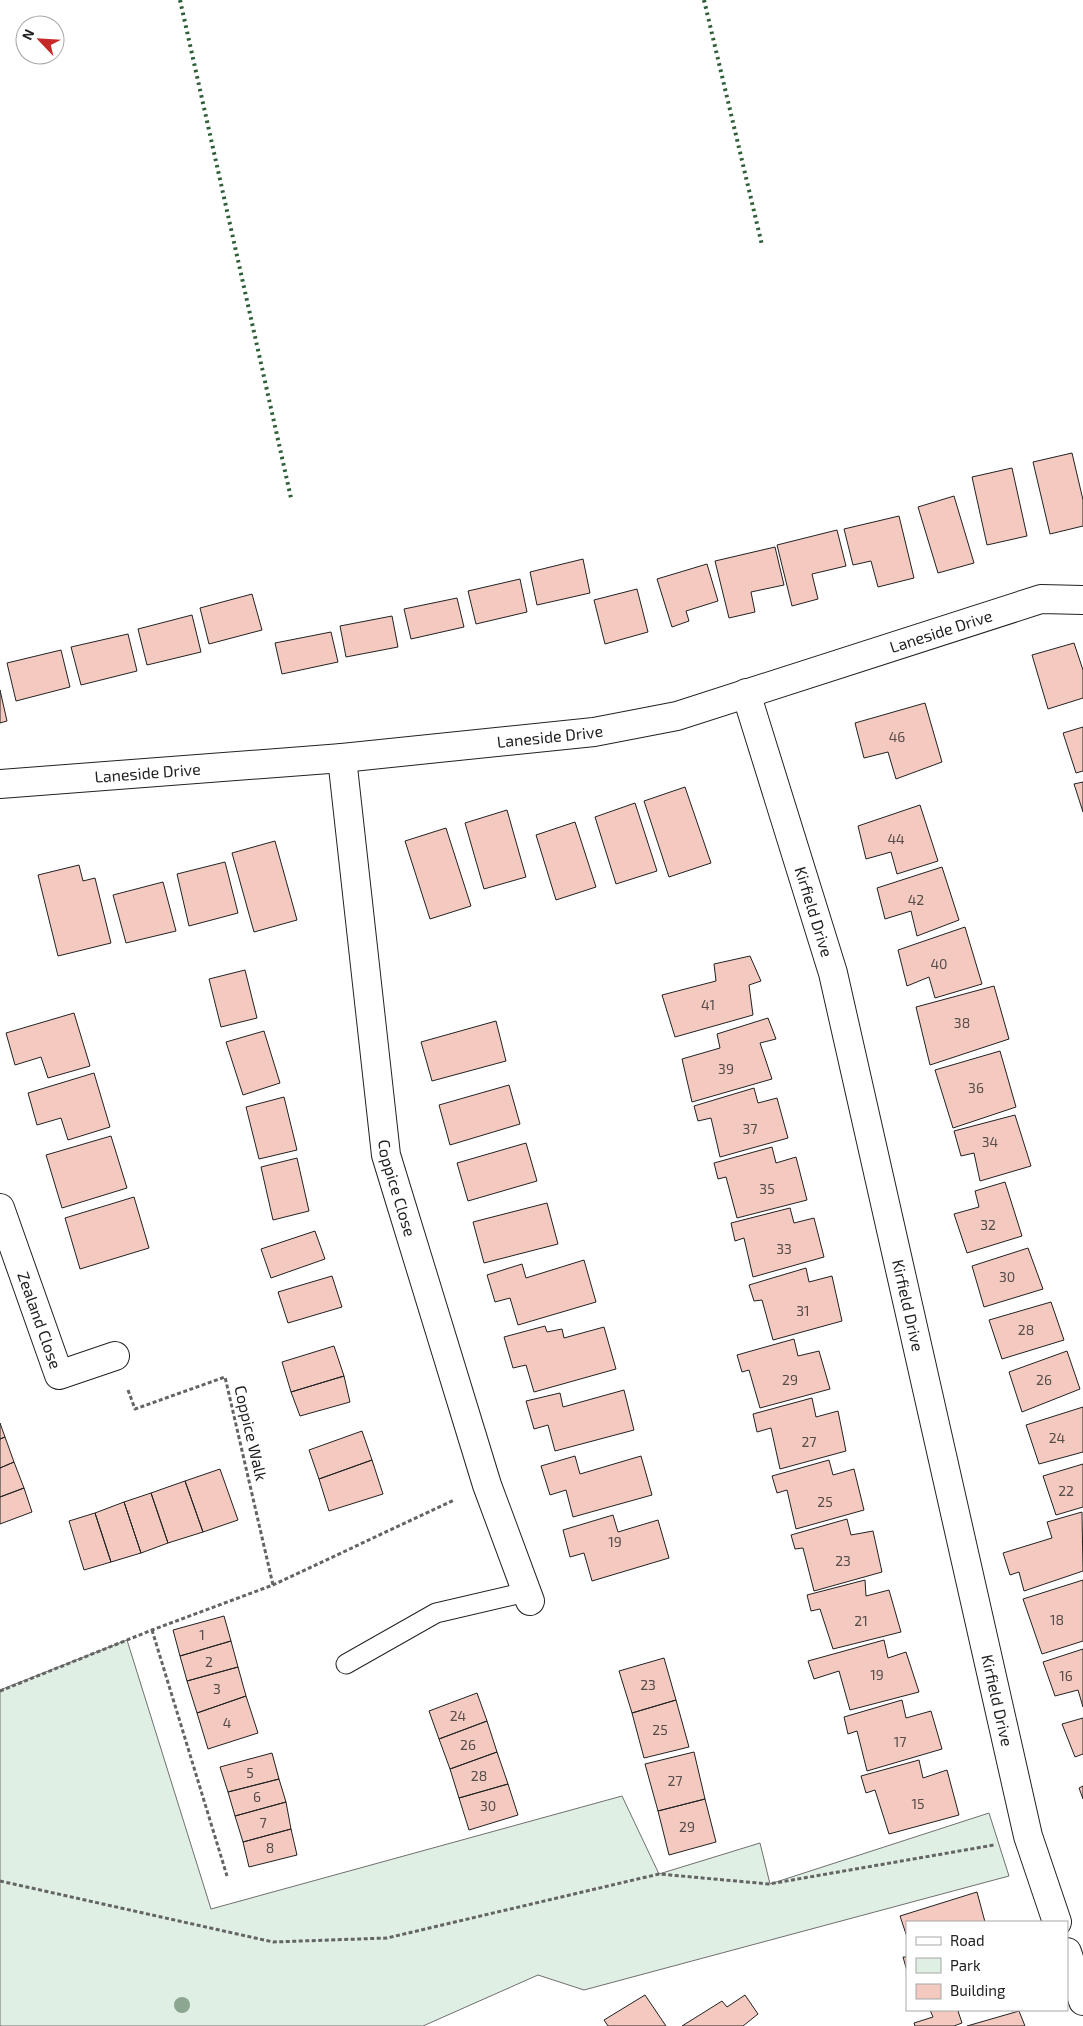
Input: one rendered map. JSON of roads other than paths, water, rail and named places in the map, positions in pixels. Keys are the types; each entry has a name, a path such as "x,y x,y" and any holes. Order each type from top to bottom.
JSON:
{"street":[{"name":"Laneside Drive","path":"0,784 342,758 594,732 677,716 1041,600 1083,600"},
{"name":"Kirfield Drive","path":"746,693 833,973 1028,1836 1057,1921"},
{"name":"Coppice Close","path":"342,758 386,1155 486,1485 528,1596"},
{"name":"Zealand Close","path":"0,1208 60,1375 115,1356"},
{"path":"1068,1955 1083,2001"}],"lane":[{"path":"346,1664 436,1613 528,1596"}]}
